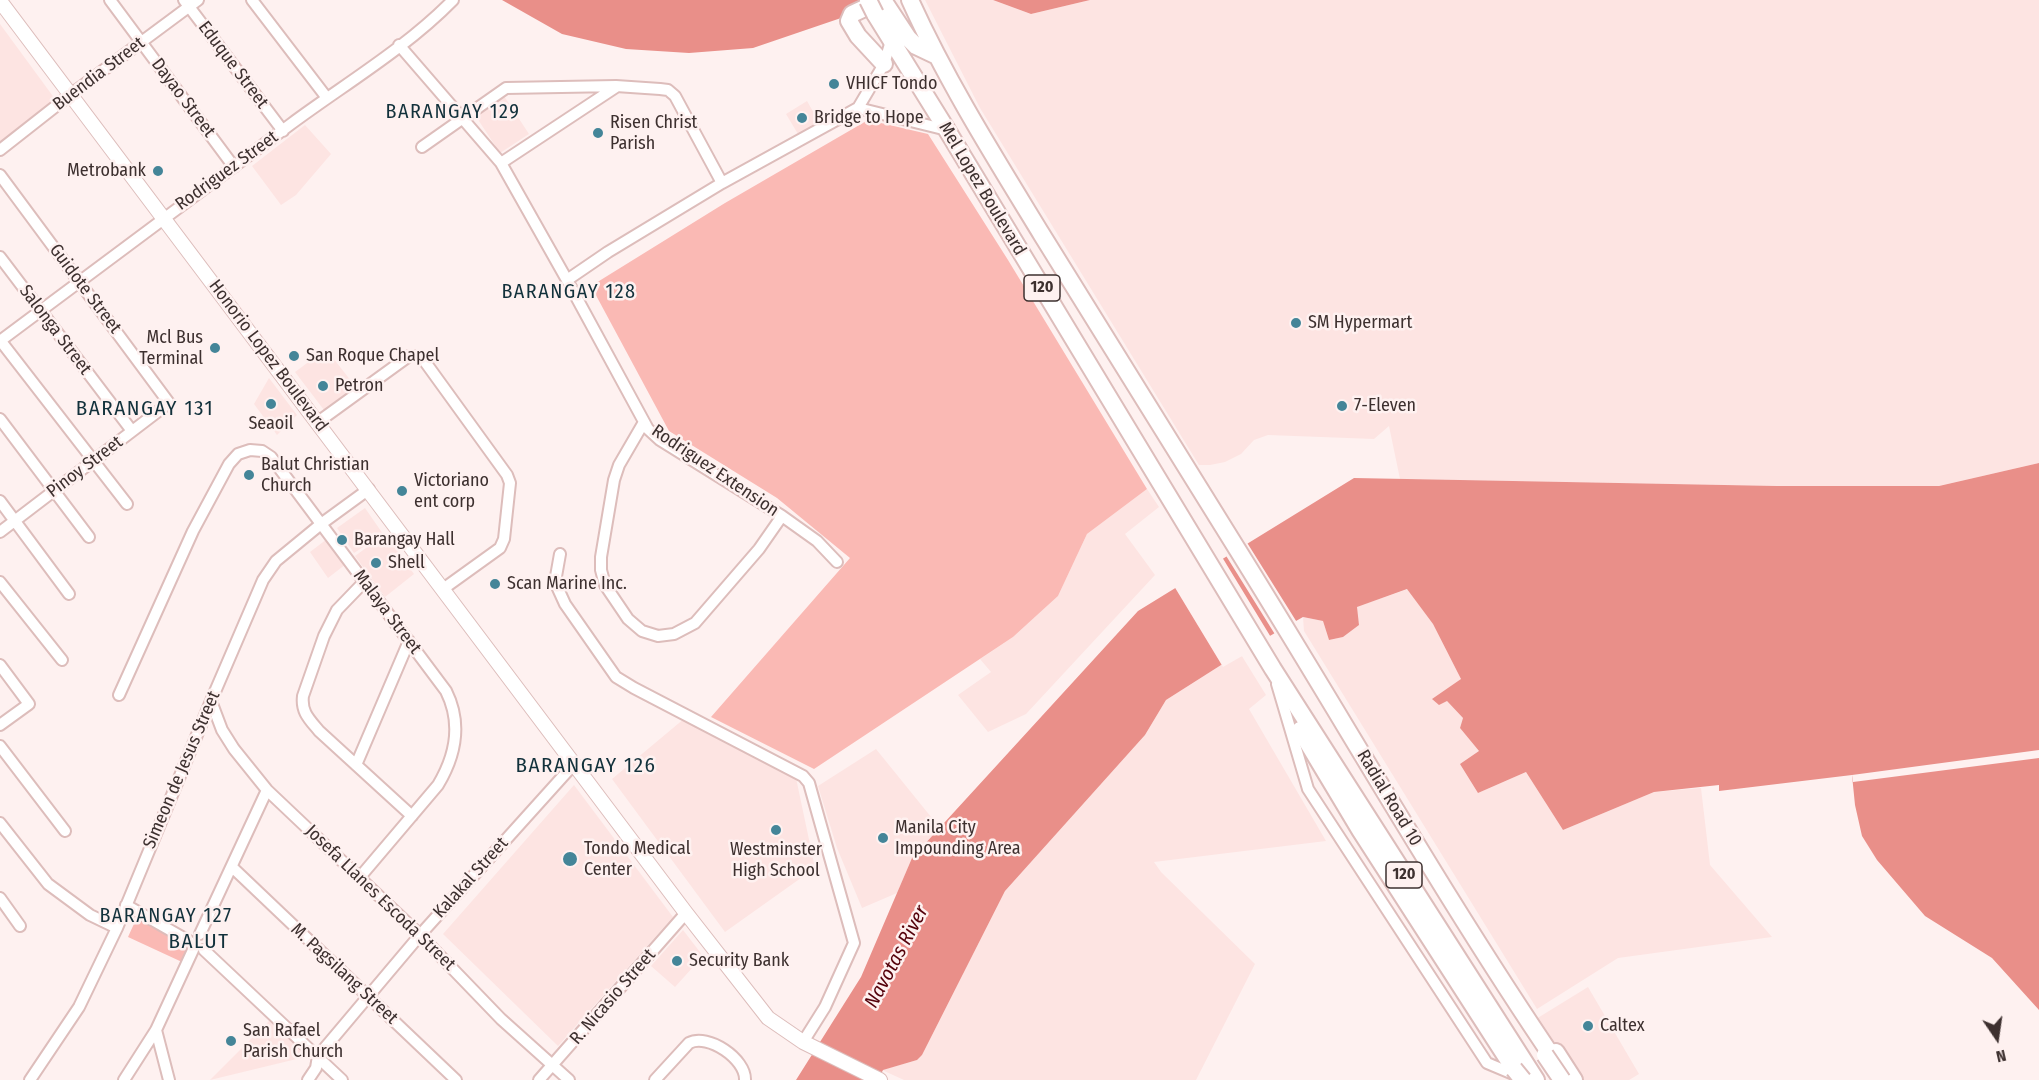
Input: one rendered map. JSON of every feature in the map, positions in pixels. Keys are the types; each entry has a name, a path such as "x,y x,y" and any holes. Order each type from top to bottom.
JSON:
{"highway":[{"name":"Mel Lopez Boulevard","path":"910,0 937,57 969,114 1234,544"},
{"name":"Mel Lopez Boulevard","path":"877,4 891,41 1209,562"},
{"path":"884,64 858,36 849,21 852,14 877,4 916,46 937,57"},
{"name":"Radial Road 10","path":"1234,544 1564,1079"},
{"name":"Radial Road 10","path":"1209,562 1273,669 1532,1072"},
{"path":"1273,669 1304,740 1360,830 1532,1072 1541,1080"},
{"path":"1394,806 1418,834 1564,1079"},
{"path":"1532,1072 1564,1079"}],"main road":[{"name":"Honorio Lopez Boulevard","path":"0,1 686,913 768,1017 809,1045 879,1080"}],"street":[{"name":"Dayao Street","path":"110,0 234,166"},
{"path":"252,0 327,98"},
{"name":"Rodriguez Street","path":"0,340 435,19 453,0"},
{"name":"Buendia Street","path":"0,150 190,2"},
{"name":"Eduque Street","path":"190,2 283,131"},
{"path":"567,280 608,252 722,183 858,108 884,64 891,41"},
{"name":"Rodriguez Extension","path":"399,45 501,163 644,422 653,434 782,516 817,541 837,562"},
{"path":"501,163 616,86"},
{"path":"422,147 506,88 616,86 660,89 668,90 675,96 722,183"},
{"path":"858,108 947,130"},
{"name":"Guidote Street","path":"0,175 169,403"},
{"name":"Salonga Street","path":"0,257 132,431"},
{"path":"0,340 127,504"},
{"path":"318,422 409,356 423,359 507,475 510,483 504,539 500,548 443,589"},
{"name":"Pinoy Street","path":"0,531 169,403"},
{"path":"0,419 89,537"},
{"path":"644,422 619,465 614,480 601,557 601,570 605,585 628,619 642,631 658,636 674,634 695,623 759,549 782,516"},
{"name":"Malaya Street","path":"119,695 203,510 229,464 238,454 250,450 262,451 271,457 446,691 453,704 456,737 447,770 438,785 360,877"},
{"name":"Simeon de Jesus Street","path":"30,1080 80,1007 117,928 263,580 276,561 369,489"},
{"path":"0,501 69,594"},
{"path":"560,554 555,582 565,604 616,677 803,776 809,783 854,943 809,1045"},
{"path":"0,582 62,660"},
{"path":"364,582 337,610 324,636 303,696 302,706 319,731 412,816"},
{"path":"357,765 409,641"},
{"path":"0,665 29,704 0,725"},
{"path":"1273,669 1312,795 1487,1063 1532,1072"},
{"name":"Josefa Llanes Escoda Street","path":"211,701 222,730 234,749 267,790 420,935 501,1019 569,1080"},
{"path":"0,746 65,831"},
{"name":"Kalakal Street","path":"308,1080 316,1068 318,1056 368,996 574,764"},
{"path":"200,934 267,790"},
{"path":"0,823 48,884 90,915 117,928"},
{"name":"M. Pagsilang Street","path":"232,867 456,1080"},
{"path":"0,898 20,926"},
{"path":"126,905 195,947 342,1080"},
{"name":"R. Nicasio Street","path":"539,1080 686,913"},
{"path":"124,1080 156,1030 195,947 193,935 200,934 205,937 207,942 195,947"},
{"path":"156,1030 169,1080"},
{"path":"655,1080 689,1043 696,1039 710,1042 733,1057 740,1063 745,1073 745,1080"}],"shaded area":[{"path":"925,0 993,0 1031,14 1090,0 2039,0 2039,463 1939,486 1777,486 1400,479 1389,426 1374,439 1268,435 1254,440 1241,454 1225,462 1199,465 980,108"},
{"path":"0,24 55,99 0,144"},
{"path":"504,96 529,134 500,153 475,115"},
{"name":"Bridge to Hope","path":"807,101 819,122 798,134 786,114"},
{"path":"868,120 928,134 1008,260 1147,489 1087,534 1058,596 1013,637 814,769 711,717 850,558 777,498 669,431 591,286 725,203"},
{"path":"305,125 331,154 296,195 281,205 252,166"},
{"path":"326,349 355,386 324,410 295,372"},
{"path":"269,378 297,415 277,435 254,404"},
{"path":"1147,489 1159,507 1125,534 1155,575 1026,714 988,732 958,695 991,672 980,659 1013,637 1058,596 1087,534"},
{"path":"365,508 383,534 354,553 337,528"},
{"path":"385,534 414,574 385,597 355,556"},
{"path":"327,539 346,564 328,578 310,552"},
{"path":"1408,589 1433,624 1461,679 1447,701 1463,718 1460,728 1479,751 1478,793 1526,772 1563,830 1654,792 1701,788 1710,865 1772,937 1618,958 1537,1009 1304,631 1303,617 1323,621 1329,640 1343,637 1359,625 1356,607"},
{"path":"1240,653 1266,695 1249,709 1326,841 1154,862 1161,872 1255,964 1196,1080 904,1080 882,1070 917,1060 922,1055 1005,891 1145,735 1166,700"},
{"path":"685,718 796,778 815,868 725,932 612,779"},
{"name":"Manila City Impounding Area","path":"876,749 940,828 912,858 897,893 862,908 837,848 818,786"},
{"name":"Tondo Medical Center","path":"574,785 673,917 558,1046 443,934"},
{"path":"138,915 186,941 188,953 182,962 128,937"},
{"name":"Security Bank","path":"683,930 703,956 675,987 651,966"},
{"path":"1588,987 1639,1074 1629,1080 1574,1080 1536,1019"},
{"path":"270,1020 309,1056 210,1080"}],"water":[{"path":"502,0 878,0 841,18 753,48 689,53 626,49 562,34"},
{"path":"993,0 1090,0 1031,14"},
{"name":"Navotas River","path":"2039,463 2039,1010 1992,958 1925,916 1877,860 1862,836 1855,805 1852,775 1719,791 1719,785 1654,792 1563,830 1526,772 1478,793 1460,764 1479,751 1460,728 1463,718 1447,701 1439,705 1432,699 1461,679 1433,624 1407,589 1357,607 1359,625 1343,637 1329,640 1323,621 1303,617 1240,653 1166,700 1145,735 1005,891 922,1055 917,1060 883,1070 878,1080 796,1080 861,977 912,858 1138,611 1354,478 1777,486 1939,486"}],"pier":[{"path":"1246,541 1298,624 1276,636 1225,554"},
{"path":"1222,557 1272,639 1223,667 1174,586"},
{"path":"2039,750 2039,758 1853,782 1852,775"}],"place":[{"name":"VHICF Tondo","path":"834,84"},
{"name":"Bridge to Hope","path":"802,118"},
{"name":"Risen Christ Parish","path":"598,133"},
{"name":"Metrobank","path":"158,171"},
{"name":"SM Hypermart","path":"1296,323"},
{"name":"Mcl Bus Terminal","path":"215,348"},
{"name":"San Roque Chapel","path":"294,356"},
{"name":"Petron","path":"323,386"},
{"name":"Seaoil","path":"271,404"},
{"name":"7-Eleven","path":"1342,406"},
{"name":"Balut Christian Church","path":"249,475"},
{"name":"Victoriano ent corp","path":"402,491"},
{"name":"Barangay Hall","path":"342,540"},
{"name":"Shell","path":"376,563"},
{"name":"Scan Marine Inc.","path":"495,584"},
{"name":"Westminster High School","path":"776,830"},
{"name":"Manila City Impounding Area","path":"883,838"},
{"name":"Tondo Medical Center","path":"570,859"},
{"name":"Security Bank","path":"677,961"},
{"name":"Caltex","path":"1588,1026"},
{"name":"San Rafael Parish Church","path":"231,1041"}],"district":[{"name":"BARANGAY 129","path":"453,112"},
{"name":"BARANGAY 128","path":"569,292"},
{"name":"BARANGAY 131","path":"145,409"},
{"name":"BARANGAY 126","path":"586,766"},
{"name":"BARANGAY 127","path":"166,916"},
{"name":"BALUT","path":"199,942"}]}
